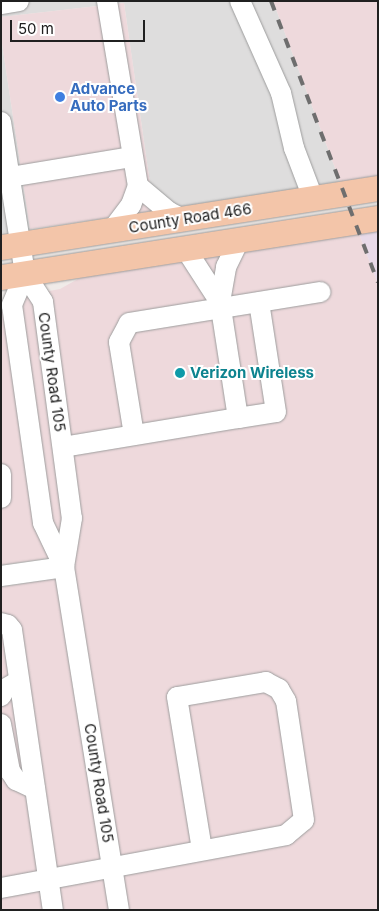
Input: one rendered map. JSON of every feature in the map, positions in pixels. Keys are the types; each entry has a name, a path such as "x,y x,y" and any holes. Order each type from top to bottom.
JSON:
{"main road":[{"name":"County Road 466","path":"11,246 378,188"},
{"path":"13,275 378,218"}],"street":[{"path":"1,4 20,1"},
{"path":"107,1 138,186 131,206 112,230"},
{"path":"240,1 281,92 294,148 313,198"},
{"path":"2,125 10,177 13,275"},
{"path":"10,177 132,157"},
{"path":"138,186 162,207 183,219"},
{"path":"238,418 220,305 226,267 239,240"},
{"path":"185,248 220,305"},
{"name":"County Road 105","path":"13,275 43,302 72,518 64,567"},
{"name":"County Road 105","path":"13,275 12,305 43,523 64,567 119,910"},
{"path":"134,435 119,342 122,332 129,322 220,305 259,302 321,292"},
{"path":"62,447 276,412 259,302"},
{"path":"1,474 1,498"},
{"path":"1,576 64,567"},
{"path":"1,623 8,625 12,630 53,910"},
{"path":"1,696 5,689 19,681"},
{"path":"1,888 286,835 304,820 286,701 279,689 266,682 177,697 202,850"},
{"path":"1,724 10,771 16,780 35,789"}],"shaded area":[{"path":"1,1 273,1 341,184 154,211 124,3 1,17"},
{"path":"273,1 378,1 378,178 341,184"},
{"path":"124,3 154,211 30,229 1,37 1,17"},
{"path":"1,37 30,229 1,233"},
{"path":"378,228 378,284 358,231"},
{"path":"358,231 378,284 378,910 1,910 1,587 74,576 71,555 1,565 1,300 60,289 85,275"}],"railway":[{"path":"271,1 378,282"}],"place":[{"name":"Advance Auto Parts","path":"60,97"},
{"name":"Verizon Wireless","path":"180,373"}]}
